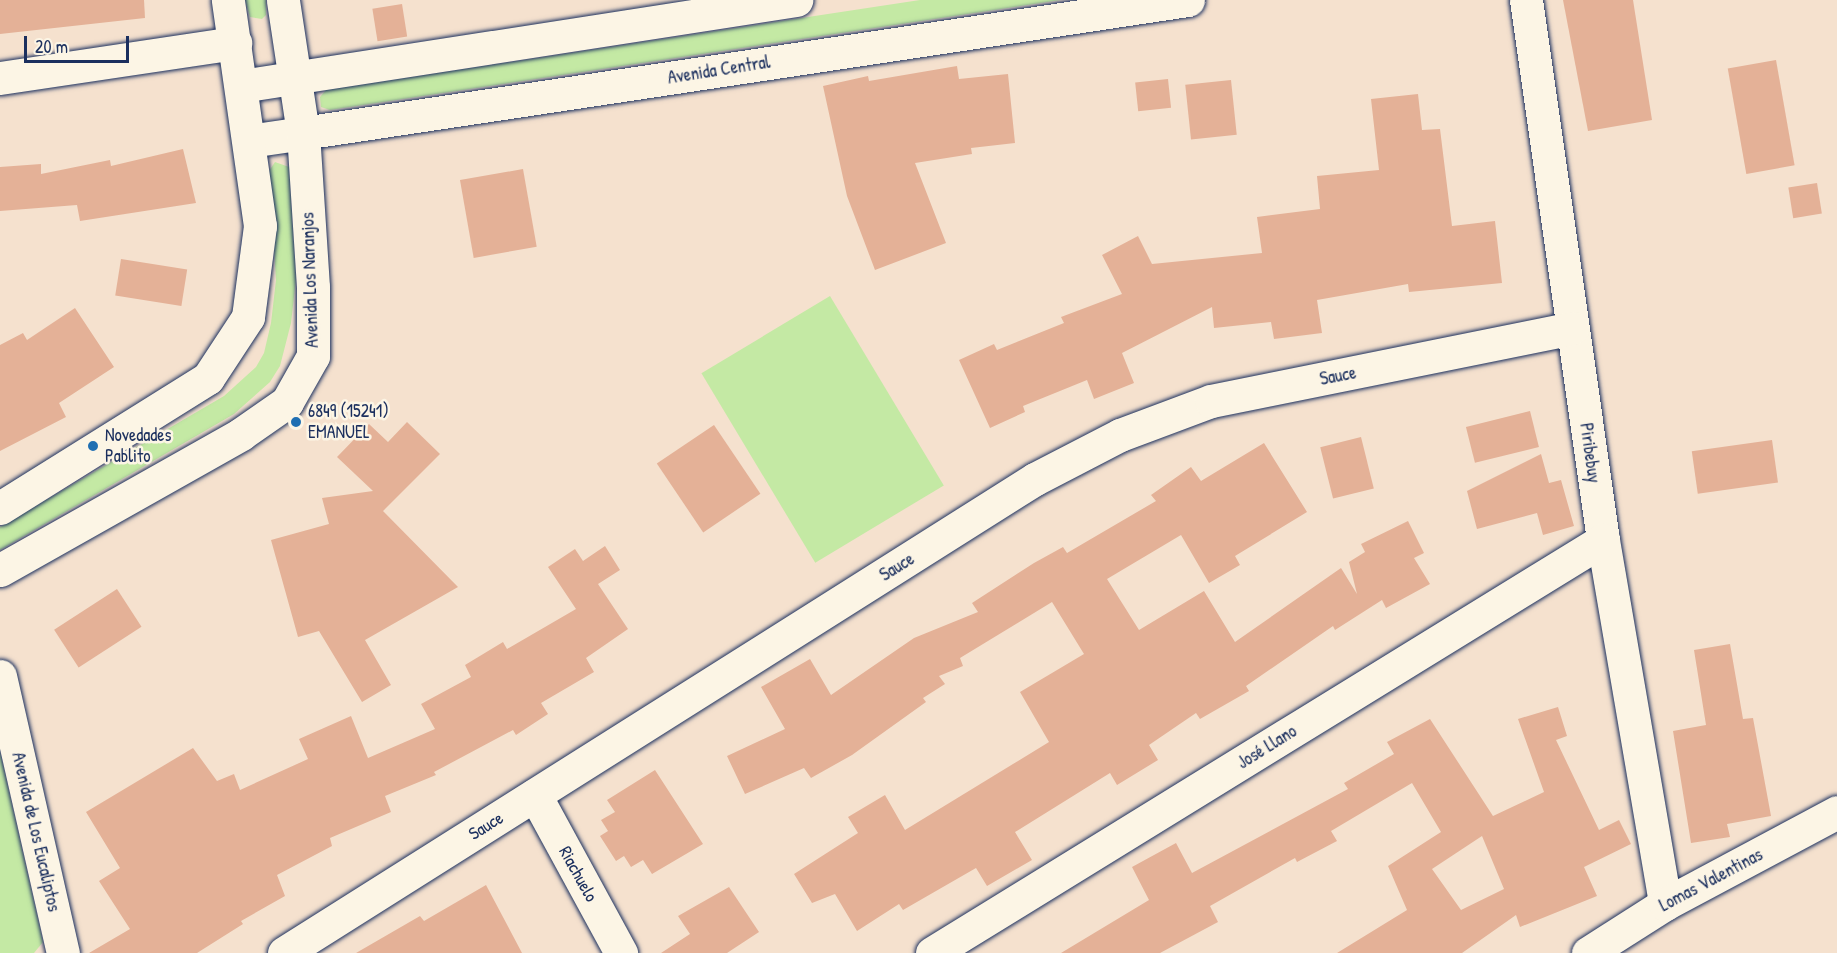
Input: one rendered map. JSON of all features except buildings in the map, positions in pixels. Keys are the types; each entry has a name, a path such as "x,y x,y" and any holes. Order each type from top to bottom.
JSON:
{"street":[{"path":"0,508 208,378 248,317 260,226 228,0"},
{"name":"Avenida Los Naranjos","path":"0,570 241,435 287,402 313,356 314,287 303,133 282,0"},
{"path":"241,86 796,0"},
{"name":"Avenida Central","path":"249,141 1188,0"},
{"name":"Piribebuy","path":"1526,0 1603,540 1665,904"},
{"path":"0,78 235,43"},
{"name":"Sauce","path":"284,953 1035,479 1120,435 1211,401 1572,328"},
{"name":"José Llano","path":"932,953 1603,540"},
{"name":"Avenida de Los Eucaliptos","path":"0,676 63,953"},
{"name":"Riachuelo","path":"535,795 621,953"},
{"name":"Lomas Valentinas","path":"1588,953 1665,904 1837,812"}],"green space":[{"path":"245,0 266,0 266,15 262,19 250,17"},
{"path":"920,0 1061,0 330,110 321,107 320,97 326,90"},
{"path":"275,162 289,167 296,279 291,323 280,366 270,382 234,414 0,550 0,527 224,396 256,367 264,353 271,323 276,280 269,171"},
{"path":"830,296 944,485 815,563 701,373"},
{"path":"0,752 43,942 34,953 0,953"}],"place":[{"name":"6849 (15241) EMANUEL","path":"296,422"},
{"name":"Novedades Pablito","path":"93,446"}]}
